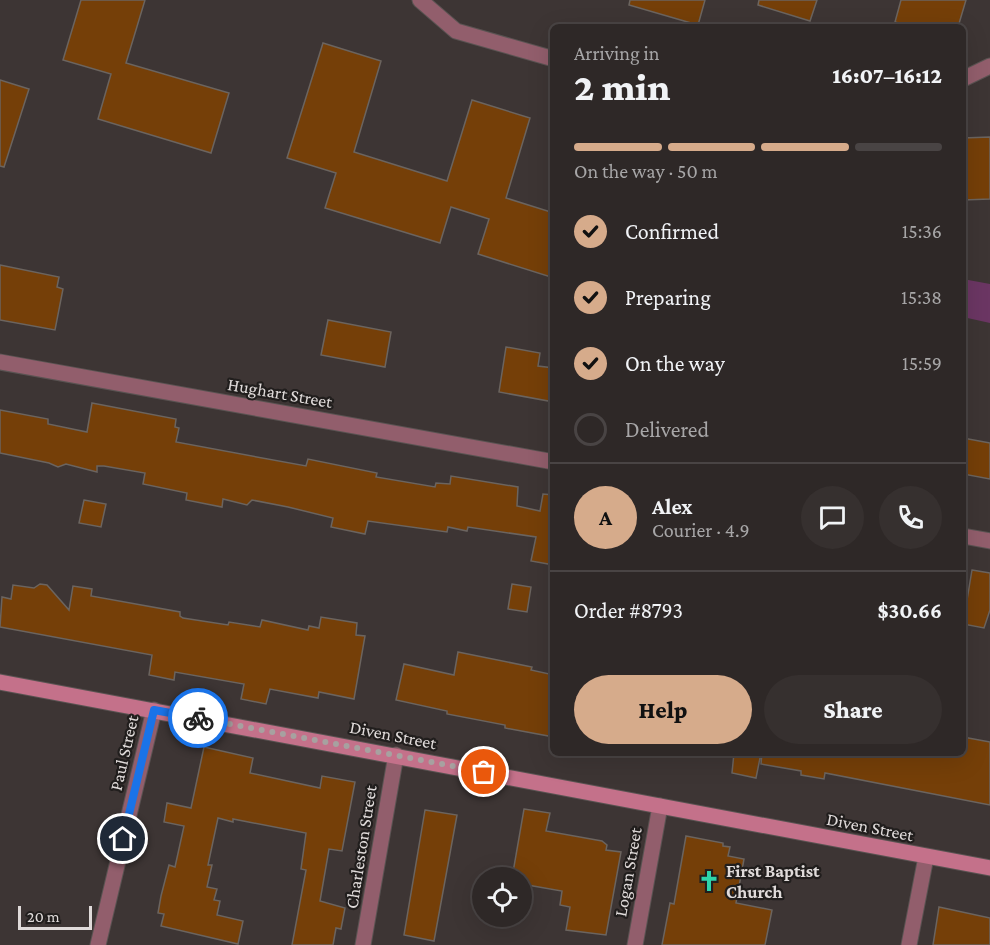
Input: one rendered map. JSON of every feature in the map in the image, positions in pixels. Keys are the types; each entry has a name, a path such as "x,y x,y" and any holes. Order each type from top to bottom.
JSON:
{"street":[{"path":"420,0 456,31 550,58"},
{"path":"966,78 990,66"},
{"name":"Hughart Street","path":"0,362 550,461"},
{"path":"966,537 990,541"},
{"name":"Diven Street","path":"0,682 990,868"},
{"name":"Paul Street","path":"98,945 154,710"},
{"name":"Charleston Street","path":"363,945 396,755"},
{"name":"Logan Street","path":"635,945 660,806"},
{"path":"909,945 926,857"}],"shaded area":[{"path":"966,280 990,284 990,323 966,318"}],"building":[{"path":"81,0 145,0 126,63 229,93 211,153 98,119 111,74 63,60"},
{"path":"630,0 705,0 698,24 629,5"},
{"path":"759,0 817,0 810,21 758,5"},
{"path":"901,0 966,0 959,24 895,22"},
{"path":"323,43 381,61 354,152 447,181 472,100 530,118 506,198 550,212 550,277 478,254 489,219 451,207 440,243 325,208 336,173 287,158"},
{"path":"0,80 29,89 4,167 0,166"},
{"path":"990,137 990,199 966,200 966,138"},
{"path":"0,265 59,277 57,287 63,289 55,330 0,320"},
{"path":"328,320 391,332 385,367 321,355"},
{"path":"506,347 540,353 538,366 550,368 550,401 499,392"},
{"path":"92,403 176,419 175,427 179,428 176,442 306,466 308,459 377,473 376,477 435,487 436,483 450,484 451,476 518,487 517,506 540,511 543,494 550,495 550,564 531,561 536,537 468,527 467,531 448,527 447,532 368,521 365,534 331,527 333,518 252,500 247,505 223,499 222,507 186,500 187,493 143,484 145,473 104,466 97,466 97,472 66,464 58,467 0,453 0,410 48,419 48,424 87,432"},
{"path":"966,439 990,443 990,479 966,475"},
{"path":"84,500 106,504 101,527 79,523"},
{"path":"972,570 990,573 990,610 984,628 966,625 966,606"},
{"path":"40,584 47,585 69,610 73,586 92,589 91,596 180,612 183,618 228,625 229,622 260,627 262,620 308,630 309,626 319,628 321,617 357,623 356,635 365,636 354,699 319,692 318,698 270,689 266,704 241,699 244,684 175,672 174,680 149,675 152,655 0,627 2,597 11,599 13,585 34,588"},
{"path":"512,584 531,587 527,612 508,609"},
{"path":"458,652 532,667 531,670 550,674 550,736 505,728 505,725 447,714 447,711 396,700 404,664 454,675"},
{"path":"966,738 990,742 990,805 825,773 824,779 801,775 801,771 761,764 762,756 966,756"},
{"path":"204,747 253,758 250,773 320,788 322,776 355,782 342,851 329,849 320,901 345,908 341,929 336,928 333,945 292,945 306,870 301,869 306,833 233,819 233,822 218,818 208,865 212,865 207,887 217,889 214,900 220,901 217,915 243,921 238,944 161,926 164,914 158,913 161,896 169,865 175,867 184,826 164,822 167,803 191,808"},
{"path":"734,756 760,756 756,778 732,773"},
{"path":"524,809 550,813 546,831 602,841 607,845 606,850 621,852 606,935 566,930 570,907 560,905 562,891 532,886 532,867 514,867"},
{"path":"425,810 457,815 434,941 404,935"},
{"name":"First Baptist Church","path":"686,836 723,843 723,846 730,847 728,856 744,859 736,903 772,910 765,945 662,945 670,903 674,904"},
{"path":"939,907 990,918 990,945 933,945"}],"way so far":[{"path":"198,718 484,772"}],"place":[{"name":"First Baptist Church","path":"709,881"}],"route":[{"path":"123,839 154,710 198,718"}]}
